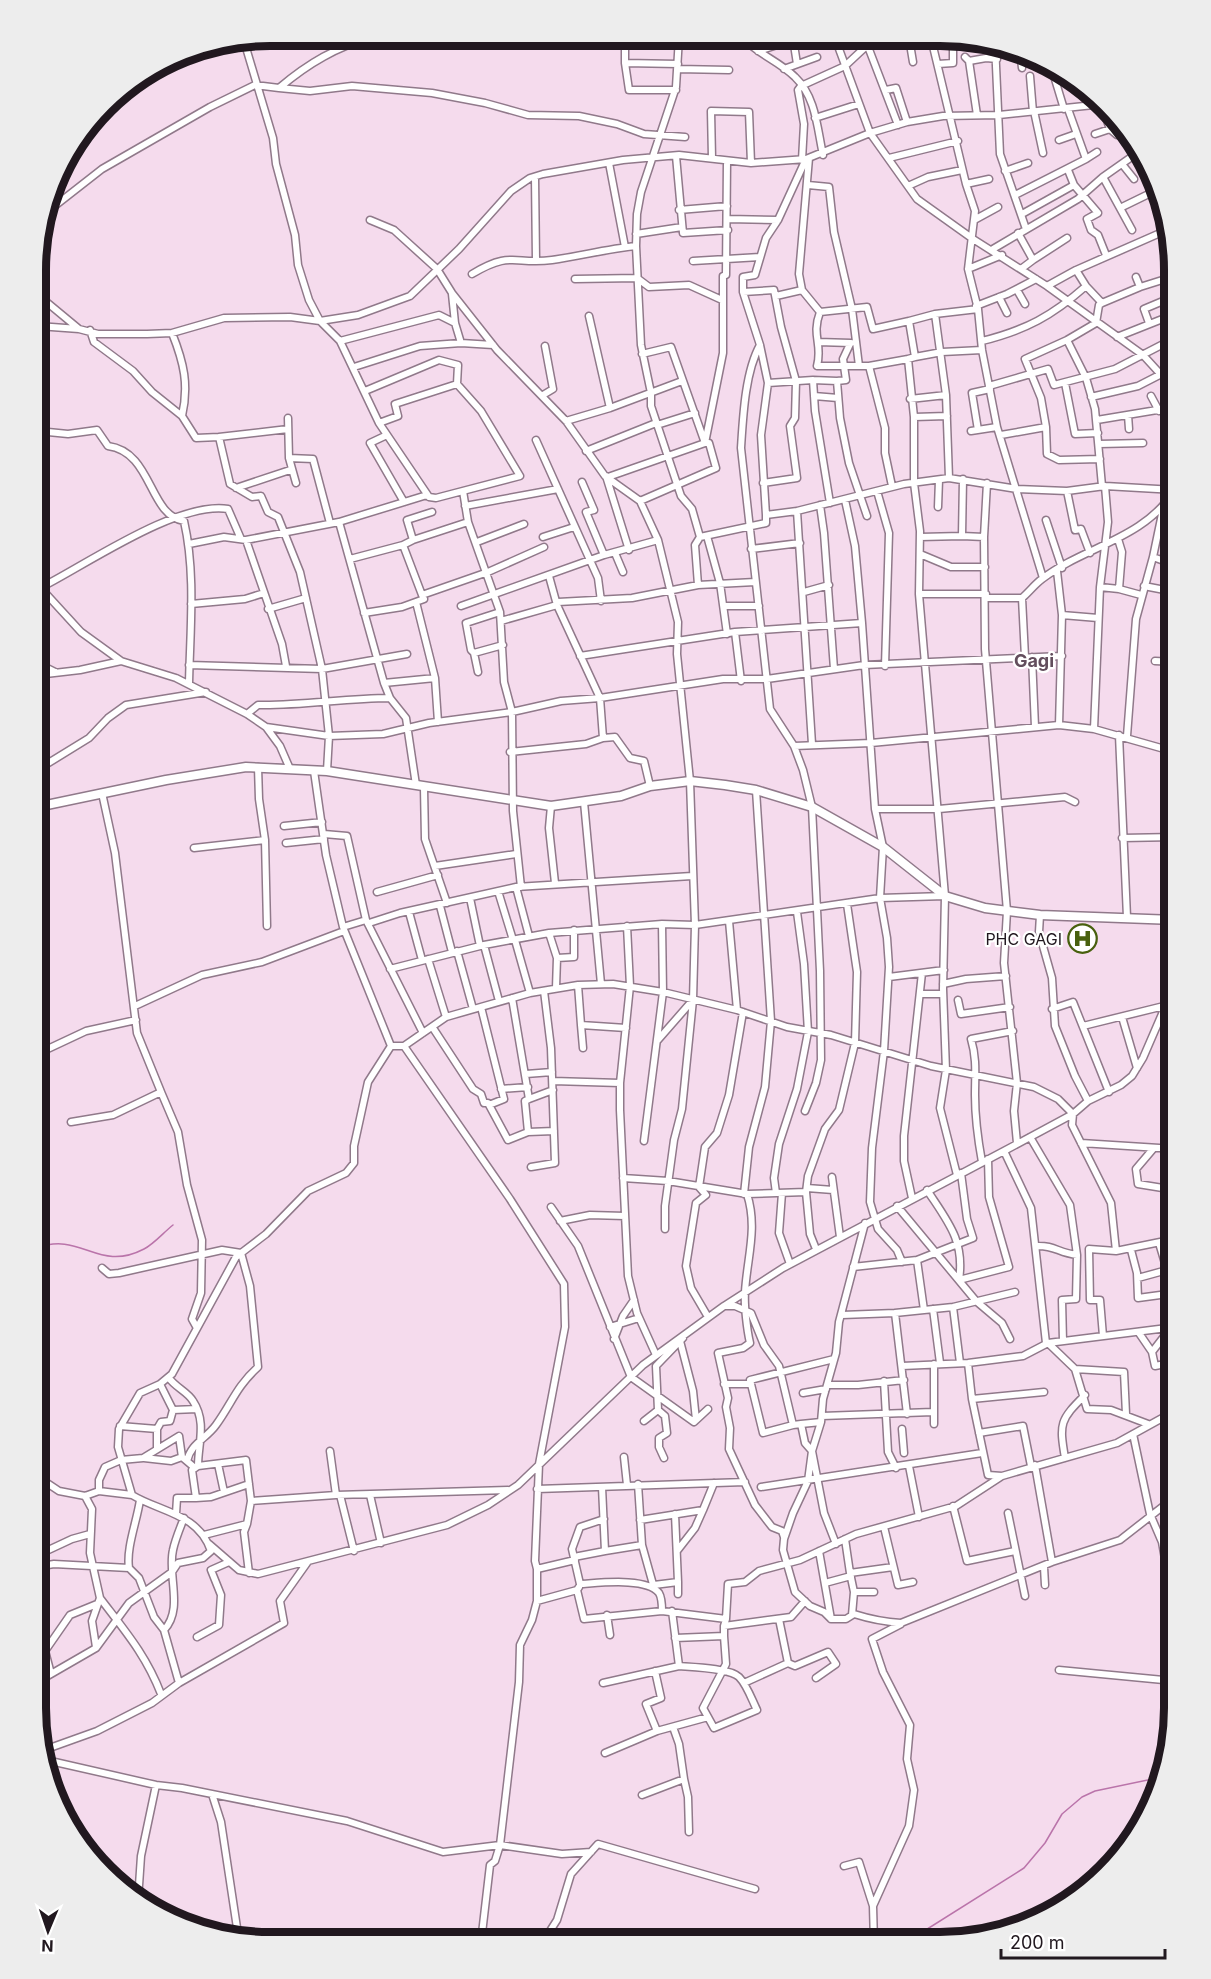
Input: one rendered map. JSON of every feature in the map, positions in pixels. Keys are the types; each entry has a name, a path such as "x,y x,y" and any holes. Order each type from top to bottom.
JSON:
{"street":[{"path":"279,88 310,62 342,47"},
{"path":"625,47 629,90 675,90"},
{"path":"679,47 675,90 662,137 641,192 636,246 642,354 651,393 651,406 666,455 681,496 692,509 704,537 720,583 727,634"},
{"path":"757,47 795,77 812,101 823,154"},
{"path":"761,50 770,47"},
{"path":"796,47 797,64"},
{"path":"839,47 870,133 917,199 973,239 1021,268 1143,355 1164,377"},
{"path":"820,312 802,290 799,274 808,185 804,124 798,90 801,86 846,66 864,47"},
{"path":"868,47 898,125"},
{"path":"910,47 913,62"},
{"path":"933,47 958,141 962,170 976,219 968,269 977,308 982,350 997,428 1043,578"},
{"path":"938,64 953,63 953,47"},
{"path":"246,48 255,85 273,138 276,164 295,235 298,266 309,300 320,321 340,341 379,423 427,495"},
{"path":"996,53 1000,154 1026,229"},
{"path":"784,69 817,57"},
{"path":"977,115 967,59 997,59"},
{"path":"1021,62 1022,68"},
{"path":"625,63 729,70"},
{"path":"1030,76 1034,112 1043,153"},
{"path":"1055,77 1086,159"},
{"path":"56,204 102,169 210,107 255,85 310,91 352,86 432,93 528,114 589,118 662,137 685,137"},
{"path":"886,90 896,88 907,122"},
{"path":"816,117 859,104"},
{"path":"46,327 90,330 98,333 172,333 224,318 290,317 320,321 358,315 400,301 422,286 511,191 536,177 609,162 676,156 751,163 806,159 870,133 907,122 951,115 999,115 1092,105"},
{"path":"712,158 711,111 749,112 751,163"},
{"path":"1106,120 1110,129 1117,135"},
{"path":"1095,135 1110,129"},
{"path":"1059,140 1076,134"},
{"path":"889,158 958,141"},
{"path":"1015,195 1068,170 1097,152"},
{"path":"676,156 679,210 683,233 728,230"},
{"path":"993,249 1083,195 1103,177 1133,156"},
{"path":"698,585 695,545 704,537 766,523 761,435 768,383 760,345 743,292 743,277 754,275 766,238 778,220 806,159"},
{"path":"705,443 723,353 722,300 728,230 727,161"},
{"path":"609,162 625,247"},
{"path":"1005,171 1028,163"},
{"path":"1122,164 1134,178"},
{"path":"908,186 928,177 962,170"},
{"path":"1068,170 1074,184 1098,213 1087,219 1091,230 1098,235 1106,255"},
{"path":"536,177 536,260"},
{"path":"1103,177 1132,230"},
{"path":"966,184 989,179"},
{"path":"1022,214 1074,184"},
{"path":"808,185 829,187 834,232 852,309 859,366"},
{"path":"1120,208 1151,193"},
{"path":"679,210 728,206"},
{"path":"976,219 998,207"},
{"path":"728,219 778,220"},
{"path":"370,220 394,230 437,269 452,293 493,345 543,394 607,477 640,501 658,540 679,640 677,654 690,781 695,925 693,1000 682,1109 668,1181 665,1229"},
{"path":"636,234 682,227"},
{"path":"1047,286 1106,255 1161,232"},
{"path":"1018,233 1033,260"},
{"path":"1021,268 1067,238"},
{"path":"472,274 493,261 512,258 549,261 636,246"},
{"path":"968,269 1002,255"},
{"path":"693,261 760,257"},
{"path":"1076,270 1086,286 1102,303"},
{"path":"1136,277 1140,287"},
{"path":"575,279 638,278 649,287 689,285 722,300"},
{"path":"820,312 867,308 873,329 935,314 977,308 1036,279"},
{"path":"1100,459 1059,460 1047,454 1046,427 1041,398 1033,373 1025,359 1067,340 1096,322 1099,305 1102,303 1164,279"},
{"path":"982,341 1015,333 1038,322 1068,302 1086,286"},
{"path":"743,292 754,289 774,290 796,381 795,418 790,426 797,478 763,483"},
{"path":"776,297 802,290"},
{"path":"1017,290 1024,304"},
{"path":"452,293 455,323 461,343"},
{"path":"999,297 1006,313"},
{"path":"1149,324 1144,309 1164,301"},
{"path":"46,302 79,329"},
{"path":"820,312 814,328 818,342 817,366 844,368 869,366 942,352 982,350"},
{"path":"935,314 942,352 946,395 949,478"},
{"path":"340,341 439,315 455,323"},
{"path":"589,316 610,408"},
{"path":"1117,337 1164,318"},
{"path":"909,321 915,357"},
{"path":"90,330 94,342 133,371 152,392 182,416 196,438 288,429"},
{"path":"172,333 180,354 187,392 182,416"},
{"path":"768,383 846,380 843,359 855,339"},
{"path":"1067,340 1086,378 1097,420 1108,522 1100,587 1094,729"},
{"path":"818,342 850,344"},
{"path":"354,367 420,346 461,343 493,345"},
{"path":"997,428 974,431 972,393 1048,369 1053,385 1086,378 1115,369 1164,344"},
{"path":"543,394 554,389 545,345"},
{"path":"760,345 754,356 743,415 741,448 754,582 763,632 770,709 794,746 803,770 812,807 821,1059 816,1083 805,1111"},
{"path":"642,354 671,346 705,443"},
{"path":"853,1267 917,1260 973,1238 959,1174 940,1108 946,1070 943,994 945,896 919,594 920,537 914,483 914,417 910,399 908,359"},
{"path":"189,544 224,537 243,539 339,522 427,495 436,498 520,476 481,411 457,384 458,364 439,360 365,391"},
{"path":"869,366 885,428 885,453 892,486"},
{"path":"1091,397 1138,386 1164,372"},
{"path":"813,380 830,503"},
{"path":"566,421 610,408 682,381"},
{"path":"837,381 849,463 867,516"},
{"path":"1065,383 1075,434 1098,433"},
{"path":"379,423 398,416 395,404 457,384"},
{"path":"910,399 946,395"},
{"path":"814,396 838,398"},
{"path":"1151,396 1159,411"},
{"path":"1097,420 1164,410"},
{"path":"586,451 656,424 694,413"},
{"path":"1128,415 1129,429"},
{"path":"914,417 947,416"},
{"path":"288,418 290,470 296,483"},
{"path":"1001,435 1046,427"},
{"path":"46,432 68,434 97,430 108,446 120,448 141,468 158,503 174,520 184,521 189,544 191,604 189,684"},
{"path":"387,435 370,443 404,502"},
{"path":"219,437 230,484 252,498 261,496 267,512 278,517 300,572 322,669 329,736 327,771"},
{"path":"536,440 573,527 591,561 598,579 601,601"},
{"path":"607,477 666,455 709,443 716,468 640,501"},
{"path":"1099,444 1143,443"},
{"path":"289,458 313,459 330,523"},
{"path":"236,488 290,470"},
{"path":"607,477 629,550"},
{"path":"766,515 797,511 845,500 892,486 949,478 1017,489 1067,491 1103,486 1164,489"},
{"path":"962,536 963,479"},
{"path":"939,480 939,507"},
{"path":"582,482 594,510 586,512 604,555"},
{"path":"987,483 984,537 986,659 1007,911 1004,963 1017,1083 1014,1111 1017,1143"},
{"path":"465,506 558,489"},
{"path":"463,491 468,522 488,572 500,612 504,682 512,712 510,752 516,854 519,887 529,936"},
{"path":"877,491 889,533 885,666"},
{"path":"1067,491 1075,530 1081,529 1090,553"},
{"path":"845,500 855,546 875,809 883,847 880,898 887,938 889,977 884,1051 869,1187 878,1228 897,1250 903,1262"},
{"path":"820,505 829,585 834,669"},
{"path":"46,582 126,540 174,520 214,507 228,509 243,539 264,593 282,644 286,666"},
{"path":"919,594 1022,598 1043,578 1105,547 1163,509"},
{"path":"1127,736 1132,653 1141,595 1153,558 1163,509"},
{"path":"797,511 812,744"},
{"path":"413,540 407,520 432,512"},
{"path":"1046,520 1059,570 1062,615 1059,725"},
{"path":"339,522 384,683 390,698 406,718 420,786 425,839 438,875 454,952 477,1008 504,1099 489,1105"},
{"path":"350,559 403,545 468,522"},
{"path":"477,542 524,524"},
{"path":"543,537 573,527"},
{"path":"920,537 984,537"},
{"path":"1118,539 1122,552 1119,589"},
{"path":"461,606 604,555 629,550 658,540"},
{"path":"751,549 800,543"},
{"path":"364,613 424,599 403,545"},
{"path":"422,595 488,572 544,548"},
{"path":"615,553 623,572"},
{"path":"920,554 951,567 985,567"},
{"path":"1153,558 1164,561"},
{"path":"549,576 557,604 600,698 603,738"},
{"path":"501,621 557,604 632,598 698,585 754,582"},
{"path":"804,592 829,585"},
{"path":"1144,586 1164,590"},
{"path":"1100,587 1141,595"},
{"path":"191,604 245,599 264,593"},
{"path":"46,594 81,632 121,661 157,670 189,684 247,714 266,727 280,746 290,769"},
{"path":"268,609 306,598"},
{"path":"1022,598 1035,727"},
{"path":"416,602 435,678 438,722"},
{"path":"724,606 759,606"},
{"path":"478,672 466,623 500,612"},
{"path":"1062,615 1098,618"},
{"path":"580,657 735,632 763,632 862,623"},
{"path":"735,632 741,681"},
{"path":"474,653 503,645"},
{"path":"189,665 286,666 322,669 407,654"},
{"path":"266,727 329,736 383,734 438,722 512,712 561,701 600,698 723,679 741,681 767,679 864,665 885,666 1062,656"},
{"path":"46,674 80,670 121,661"},
{"path":"1155,661 1164,661"},
{"path":"46,668 55,672"},
{"path":"384,683 435,678"},
{"path":"46,764 89,738 108,718 126,705 206,693"},
{"path":"247,714 258,705 295,706 324,700 390,698"},
{"path":"794,746 871,743 1059,725 1127,736 1164,748"},
{"path":"1119,735 1127,917"},
{"path":"510,752 586,744 615,736 630,758 644,761 650,786"},
{"path":"258,767 259,799 265,840 267,926"},
{"path":"46,805 208,772 258,767 327,771 551,806 621,796 650,786 690,781 756,790 812,807 883,847 945,896"},
{"path":"314,771 324,837 343,929 392,1046"},
{"path":"756,790 771,1020 765,1087 749,1147 745,1194 753,1212 750,1263 745,1293 750,1343 743,1348 718,1353 730,1428 729,1449 755,1505 772,1527 782,1531 784,1538"},
{"path":"102,793 115,852 137,1033 178,1132 187,1185 202,1240 201,1293 192,1319 197,1328"},
{"path":"875,809 939,809 1065,796 1075,802"},
{"path":"584,802 601,984"},
{"path":"551,806 549,828 555,883"},
{"path":"284,826 322,822"},
{"path":"285,843 347,836 368,922 423,1033"},
{"path":"1122,838 1164,837"},
{"path":"194,848 265,840"},
{"path":"435,866 516,854"},
{"path":"377,892 438,875"},
{"path":"135,1006 202,975 262,962 343,929 498,891 555,883 692,876"},
{"path":"498,891 530,993"},
{"path":"390,969 482,945 549,933 662,924 695,925 797,912 880,898 945,896 1007,911 1040,915 1164,919"},
{"path":"470,898 499,1001"},
{"path":"816,1250 810,1234 806,1190 808,1176 820,1139 839,1110 855,1043 857,972 847,904"},
{"path":"409,912 446,1017"},
{"path":"790,1264 779,1233 779,1193 774,1178 779,1144 797,1089 808,1032 804,964 797,912"},
{"path":"1040,915 1040,932 1052,978 1052,1009 1059,1036 1088,1101"},
{"path":"708,1317 691,1288 686,1266 696,1203 706,1195 699,1187 705,1147 717,1133 729,1095 740,1011 729,921"},
{"path":"644,1141 663,992 662,924"},
{"path":"627,926 630,986 620,1083 628,1276 639,1318 656,1355"},
{"path":"557,958 574,957 573,930"},
{"path":"549,933 557,958 556,988"},
{"path":"889,977 944,970"},
{"path":"912,1198 904,1161 906,1100 922,972"},
{"path":"943,984 966,979 1006,976"},
{"path":"392,1046 404,1046 446,1017 499,1001 556,988 601,984 663,992 740,1011 808,1032 821,1033 946,1070 1017,1083 1050,1095 1065,1104 1073,1114 1072,1125 1111,1203 1116,1251"},
{"path":"578,985 583,1048"},
{"path":"531,1167 555,1162 553,1081 544,991"},
{"path":"920,994 943,994"},
{"path":"512,998 529,1099"},
{"path":"656,1041 693,1000"},
{"path":"958,1000 961,1014 1010,1007"},
{"path":"1052,1009 1073,1002 1109,1092"},
{"path":"1083,1026 1164,1006"},
{"path":"209,1544 239,1570 258,1574 354,1551 447,1525 488,1505 510,1490 656,1355 724,1306 790,1264 865,1222 1004,1152 1073,1114 1088,1101 1109,1092 1132,1076 1164,1006"},
{"path":"1122,1017 1137,1068"},
{"path":"46,1050 86,1031 136,1020"},
{"path":"580,1025 626,1028"},
{"path":"433,1028 473,1089 481,1094 484,1102 489,1105 508,1140 528,1132 554,1131"},
{"path":"960,1280 1009,1267 989,1197 975,1094 978,1077 971,1039 1012,1031"},
{"path":"132,1495 117,1440 120,1426 140,1393 169,1378 236,1257 266,1234 308,1191 346,1173 354,1163 354,1146 368,1082 392,1046"},
{"path":"404,1046 510,1199 564,1284 566,1328 539,1464 535,1561 537,1602 532,1620 520,1645 519,1682 500,1845 495,1862 490,1864 482,1932"},
{"path":"526,1074 552,1072"},
{"path":"553,1081 620,1083"},
{"path":"501,1089 528,1087"},
{"path":"528,1132 525,1101 553,1090"},
{"path":"71,1122 113,1115 161,1092"},
{"path":"1030,1137 1070,1205 1077,1255 1076,1299 1062,1300 1064,1341"},
{"path":"1081,1143 1164,1149"},
{"path":"1153,1149 1136,1169 1138,1184 1164,1188"},
{"path":"1004,1152 1030,1208 1047,1343 1076,1369 1088,1409 1111,1410 1148,1424"},
{"path":"832,1177 840,1237"},
{"path":"623,1178 668,1181 745,1194 833,1190"},
{"path":"927,1190 951,1227 958,1244 962,1258 960,1280"},
{"path":"897,1206 938,1252 976,1301 1002,1323 1010,1339"},
{"path":"551,1207 578,1246 614,1339 632,1377 694,1422 708,1409"},
{"path":"560,1221 590,1215 625,1216"},
{"path":"865,1222 826,1387 808,1481 784,1538 783,1550 795,1592 831,1619 846,1619 852,1615 872,1617 877,1621 901,1623"},
{"path":"1103,1336 1100,1300 1090,1300 1089,1250 1131,1250 1164,1242"},
{"path":"1160,1243 1164,1258"},
{"path":"1036,1246 1052,1245 1062,1253 1077,1255"},
{"path":"102,1268 110,1274 222,1250 241,1253"},
{"path":"1131,1250 1138,1278 1138,1298 1164,1294"},
{"path":"99,1491 102,1470 122,1460 184,1459 217,1424 241,1382 258,1367 250,1286 241,1253"},
{"path":"917,1260 924,1310"},
{"path":"1138,1278 1164,1271"},
{"path":"842,1315 895,1313 953,1307 1015,1292"},
{"path":"614,1339 634,1299"},
{"path":"724,1306 751,1313 764,1345 780,1366 793,1425"},
{"path":"953,1307 960,1363"},
{"path":"933,1309 937,1363 934,1424"},
{"path":"895,1313 907,1414"},
{"path":"610,1327 639,1318"},
{"path":"664,1458 659,1447 659,1438 667,1432 665,1416 658,1410 656,1366 702,1321"},
{"path":"902,1366 968,1363 1023,1356 1047,1343 1164,1329"},
{"path":"1139,1333 1152,1352 1155,1366 1164,1364"},
{"path":"1152,1352 1164,1338"},
{"path":"680,1341 693,1391 696,1420"},
{"path":"834,1359 750,1380 763,1433 821,1419 933,1412"},
{"path":"968,1363 972,1399 988,1475 1002,1476"},
{"path":"1076,1369 1124,1372 1126,1414"},
{"path":"169,1378 177,1388 192,1399 202,1428 196,1467 192,1470 196,1498"},
{"path":"803,1393 826,1387 904,1380"},
{"path":"884,1381 888,1452 896,1468"},
{"path":"157,1448 157,1429 161,1422 170,1421 173,1410 160,1384"},
{"path":"724,1384 752,1384"},
{"path":"972,1399 1044,1392"},
{"path":"1065,1458 1060,1427 1071,1409 1085,1395"},
{"path":"173,1410 196,1409"},
{"path":"644,1421 658,1410"},
{"path":"603,1683 679,1666 722,1671 734,1673 744,1683 757,1710 714,1728 703,1708 722,1671 726,1664 724,1636 728,1584 739,1584 759,1571 788,1563 845,1539 953,1506 971,1498 1002,1476 1033,1465 1117,1443 1164,1417"},
{"path":"801,1424 805,1443 812,1451 828,1529 836,1544"},
{"path":"120,1426 157,1429"},
{"path":"979,1433 1023,1426 1052,1562"},
{"path":"903,1429 904,1453"},
{"path":"1133,1434 1150,1514 1164,1553"},
{"path":"143,1458 179,1436 184,1459 196,1467 246,1460 251,1501 244,1532 249,1573"},
{"path":"330,1451 338,1495 354,1551"},
{"path":"761,1487 982,1453"},
{"path":"624,1457 627,1485"},
{"path":"218,1464 224,1492"},
{"path":"909,1466 919,1516"},
{"path":"537,1489 746,1482"},
{"path":"46,1483 59,1491 85,1496 99,1491 132,1495 184,1518 204,1535 211,1551 205,1557 183,1560 172,1571 132,1600 96,1648 46,1677"},
{"path":"677,1551 695,1528 714,1483"},
{"path":"176,1514 177,1498 196,1498 249,1484"},
{"path":"638,1484 642,1545 654,1587 660,1595 662,1611"},
{"path":"602,1486 605,1551"},
{"path":"251,1501 338,1495 510,1490"},
{"path":"370,1495 381,1543"},
{"path":"85,1496 92,1509 90,1534 92,1568 99,1601 151,1667 161,1694"},
{"path":"141,1500 134,1539 128,1553 129,1568 139,1578 146,1591 154,1617 164,1630 178,1683"},
{"path":"873,1906 909,1826 914,1790 907,1759 910,1725 883,1672 872,1639 901,1623 1052,1562 1120,1540 1164,1505"},
{"path":"953,1506 967,1561 1015,1551"},
{"path":"1160,1508 1164,1507"},
{"path":"640,1520 703,1510"},
{"path":"1008,1513 1025,1596"},
{"path":"675,1515 678,1594"},
{"path":"164,1630 168,1625 175,1592 172,1571 173,1550 184,1518"},
{"path":"604,1519 580,1527 572,1549 584,1619 662,1611 672,1611 725,1623 779,1619 791,1617 805,1601"},
{"path":"204,1535 247,1524"},
{"path":"884,1527 898,1585 913,1582"},
{"path":"46,1551 72,1539 90,1534"},
{"path":"845,1539 854,1592 852,1615"},
{"path":"537,1569 574,1558 642,1545"},
{"path":"819,1551 831,1619"},
{"path":"197,1637 219,1625 221,1595 211,1570 229,1562"},
{"path":"50,1748 97,1731 152,1703 178,1683 284,1623 280,1600 307,1563"},
{"path":"46,1565 129,1568"},
{"path":"825,1583 850,1575 893,1567"},
{"path":"1044,1567 1045,1585"},
{"path":"537,1602 579,1587 633,1583 654,1587 678,1582"},
{"path":"854,1592 874,1592"},
{"path":"96,1648 92,1622 99,1601"},
{"path":"46,1649 70,1615 99,1601"},
{"path":"672,1611 679,1666"},
{"path":"607,1615 610,1635"},
{"path":"779,1619 788,1663"},
{"path":"675,1638 724,1636"},
{"path":"744,1683 788,1663 795,1666 828,1652 836,1664 816,1678"},
{"path":"46,1655 51,1674"},
{"path":"1059,1670 1164,1680"},
{"path":"655,1671 661,1698 646,1704 657,1731"},
{"path":"605,1753 657,1731 708,1717"},
{"path":"673,1727 680,1744 688,1797 689,1832"},
{"path":"53,1762 156,1785 346,1821 443,1852 500,1845 562,1854 591,1852"},
{"path":"642,1795 684,1779"},
{"path":"139,1890 141,1856 156,1785"},
{"path":"212,1794 221,1822 237,1930"},
{"path":"549,1932 557,1920 571,1874 598,1844 755,1889"},
{"path":"844,1866 859,1862 873,1906 874,1932"}],"waterway":[{"path":"46,1246 66,1244 102,1255 114,1257 128,1255 148,1247 173,1225"},
{"path":"922,1932 1024,1868 1045,1843 1062,1814 1082,1797 1095,1791 1154,1779"}],"place":[{"name":"PHC GAGI","path":"1083,939"}],"district":[{"name":"Gagi","path":"1034,660"}]}
